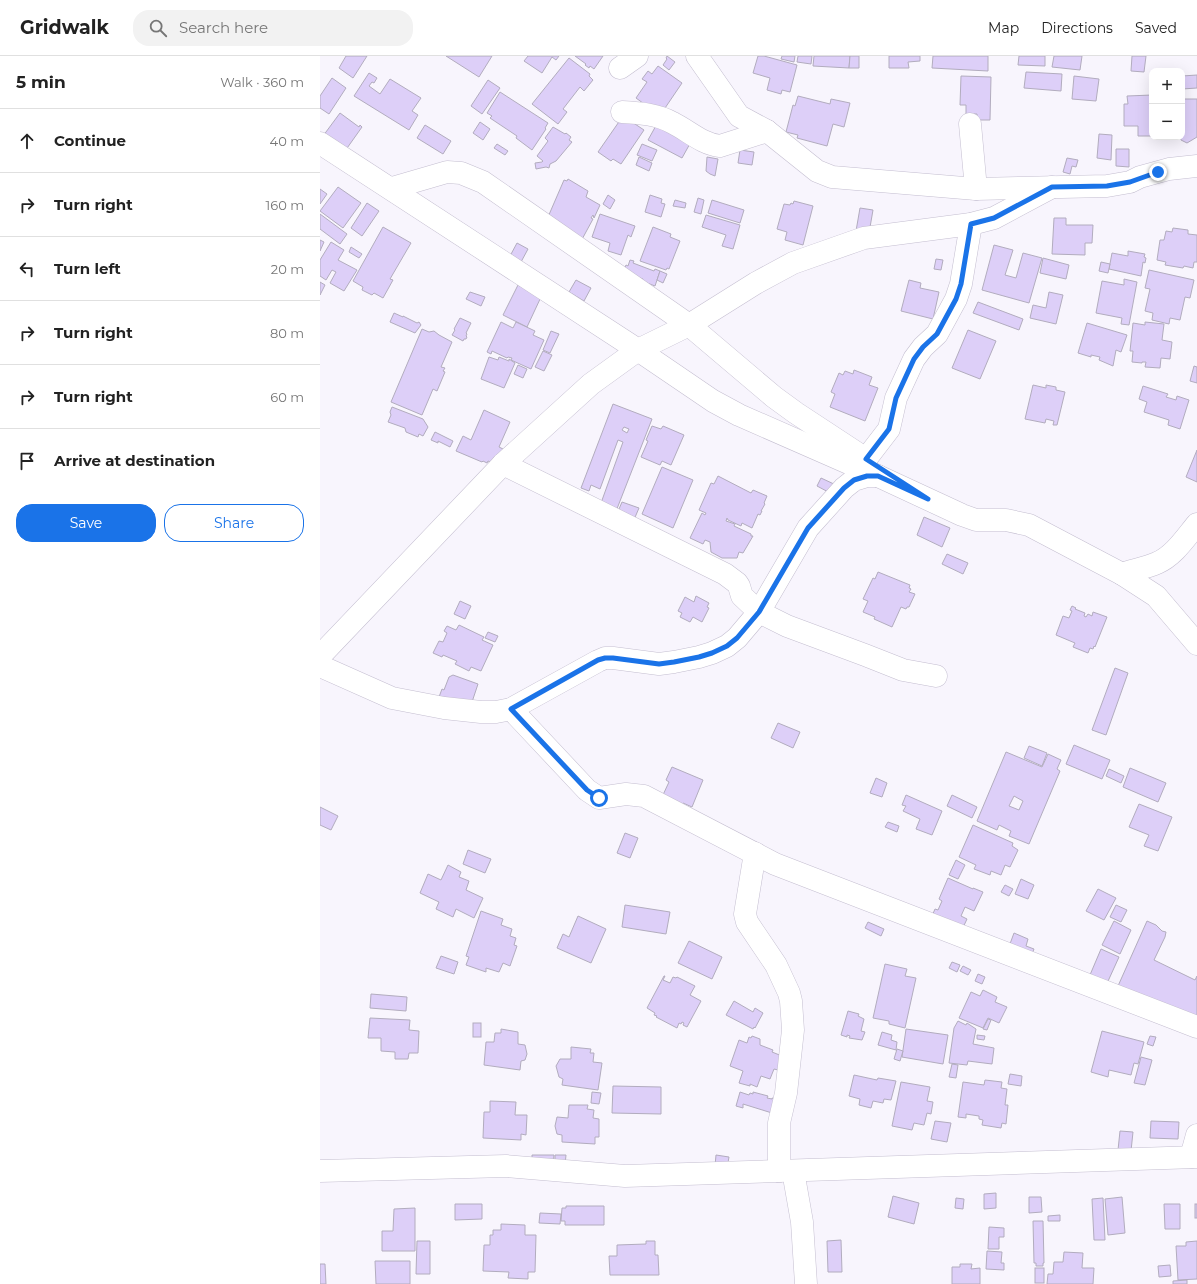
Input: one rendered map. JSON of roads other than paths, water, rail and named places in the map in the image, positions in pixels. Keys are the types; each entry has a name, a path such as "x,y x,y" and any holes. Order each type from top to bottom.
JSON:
{"street":[{"path":"697,56 735,111 744,119 767,131 817,171 832,177 976,189 1107,186 1130,182 1140,177 1169,169 1197,166"},
{"path":"622,112 642,113 664,119 674,123 707,144 713,146 720,146 767,131"},
{"path":"970,124 976,189"},
{"path":"320,143 392,188 726,408 872,467"},
{"path":"392,188 447,172 461,173 483,182 689,325 777,400 872,467 928,499 962,515 976,520 1006,520 1029,525 1122,574 1156,596 1197,644"},
{"path":"320,656 502,464 591,384 638,350 689,325 756,283 793,263 864,238 971,224 994,218 1052,187"},
{"path":"320,666 392,698 444,708 496,712 511,709 598,660 605,658 659,664 699,657 727,646 737,638 759,612 808,528 844,488 854,480 867,476 889,429 896,398 914,359 923,347 937,334 956,299 961,284 971,224"},
{"path":"502,464 725,574 739,586 742,596 759,612 795,630 859,652 903,670 936,676"},
{"path":"1122,574 1165,559 1174,551 1197,524"},
{"path":"1176,620 1197,622"},
{"path":"511,709 592,793 599,798 626,794 644,796 775,864 1197,1027"},
{"path":"755,853 745,914 747,922 776,965 789,993 794,1030 786,1093 779,1124 786,1171 802,1222 806,1284"},
{"path":"320,1171 506,1166 625,1176 1194,1157 1197,1135"}]}
